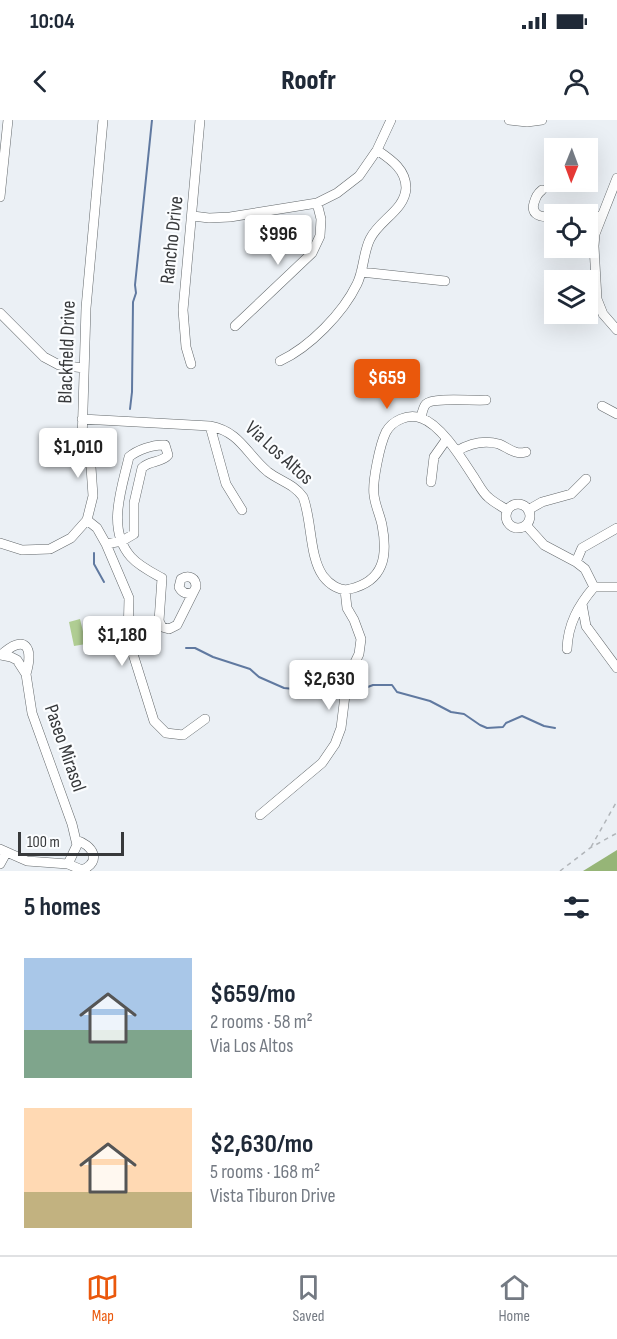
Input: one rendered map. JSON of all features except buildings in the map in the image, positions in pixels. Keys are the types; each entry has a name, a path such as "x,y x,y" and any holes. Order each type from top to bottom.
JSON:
{"street":[{"path":"0,197 8,120"},
{"name":"Blackfield Drive","path":"87,520 93,496 91,467 82,442 87,289 103,120"},
{"name":"Rancho Drive","path":"191,364 186,347 183,310 200,120"},
{"path":"192,216 230,217 317,203 337,193 358,176 376,150 391,120"},
{"path":"509,120 542,120"},
{"path":"280,361 297,353 325,327 346,302 358,283 369,240 380,224 403,203 406,186 399,165 376,150"},
{"path":"617,178 595,234 597,299 603,314 617,330"},
{"path":"542,190 532,207 534,213 544,217"},
{"path":"235,326 312,253 320,236 321,219 317,203"},
{"path":"361,272 445,281"},
{"path":"0,313 44,357 59,365 84,368"},
{"path":"421,418 424,406 435,400 486,400"},
{"path":"602,405 617,414"},
{"path":"260,815 321,763 334,744 341,728 347,680 359,654 361,639 347,608 345,590 361,587 374,578 381,566 384,548 382,526 374,496 374,481 386,432 397,420 411,417 421,418 433,425 457,451 487,497 507,510"},
{"name":"Via Los Altos","path":"82,419 223,428 239,439 270,473 297,488 307,507 317,564 334,586 345,590"},
{"path":"210,426 226,484 242,510"},
{"path":"431,482 434,457 446,440"},
{"path":"457,451 467,445 490,443 515,453 526,452"},
{"path":"106,544 122,541 132,536 134,503 142,468 146,464 166,457 168,455 165,445 160,444 135,452 129,457 117,510 117,523 122,541 130,556 150,572 162,578 179,581 186,576 192,577 196,584 177,625 173,628 166,628 159,621 162,578"},
{"path":"528,510 542,502 571,494 586,479"},
{"path":"516,504 521,504 528,510 529,519 526,525 519,528 510,526 505,518 507,510 516,504"},
{"path":"0,543 22,550 50,549 71,538 87,520 97,528 129,598 128,638 154,721 166,733 183,735 205,719"},
{"path":"526,525 544,545 576,562 585,570 594,587"},
{"path":"576,562 582,548 617,528"},
{"path":"594,587 617,587"},
{"path":"567,648 568,630 594,587"},
{"path":"582,604 586,626 617,668"},
{"name":"Paseo Mirasol","path":"0,655 16,644 22,644 30,652 26,674 32,713 76,840"},
{"path":"0,655 17,660 26,674"},
{"path":"0,864 3,851 27,861 68,864 82,870 89,867 93,859 92,849 87,844 76,840 77,845 68,864"}],"path":[{"path":"590,848 617,801"},
{"path":"560,871 590,848 617,833"}],"green space":[{"path":"80,619 86,644 74,646 69,622"},
{"path":"617,850 617,871 583,871"}],"waterway":[{"path":"130,409 133,302 136,293 152,120"},
{"path":"94,553 94,564 104,582"},
{"path":"186,648 195,648 213,657 250,669 259,677 284,688 325,692"},
{"path":"360,690 373,685 392,685 397,692 430,701 451,712 464,714 487,728 503,727 506,723 522,716 544,726 555,728"}]}
